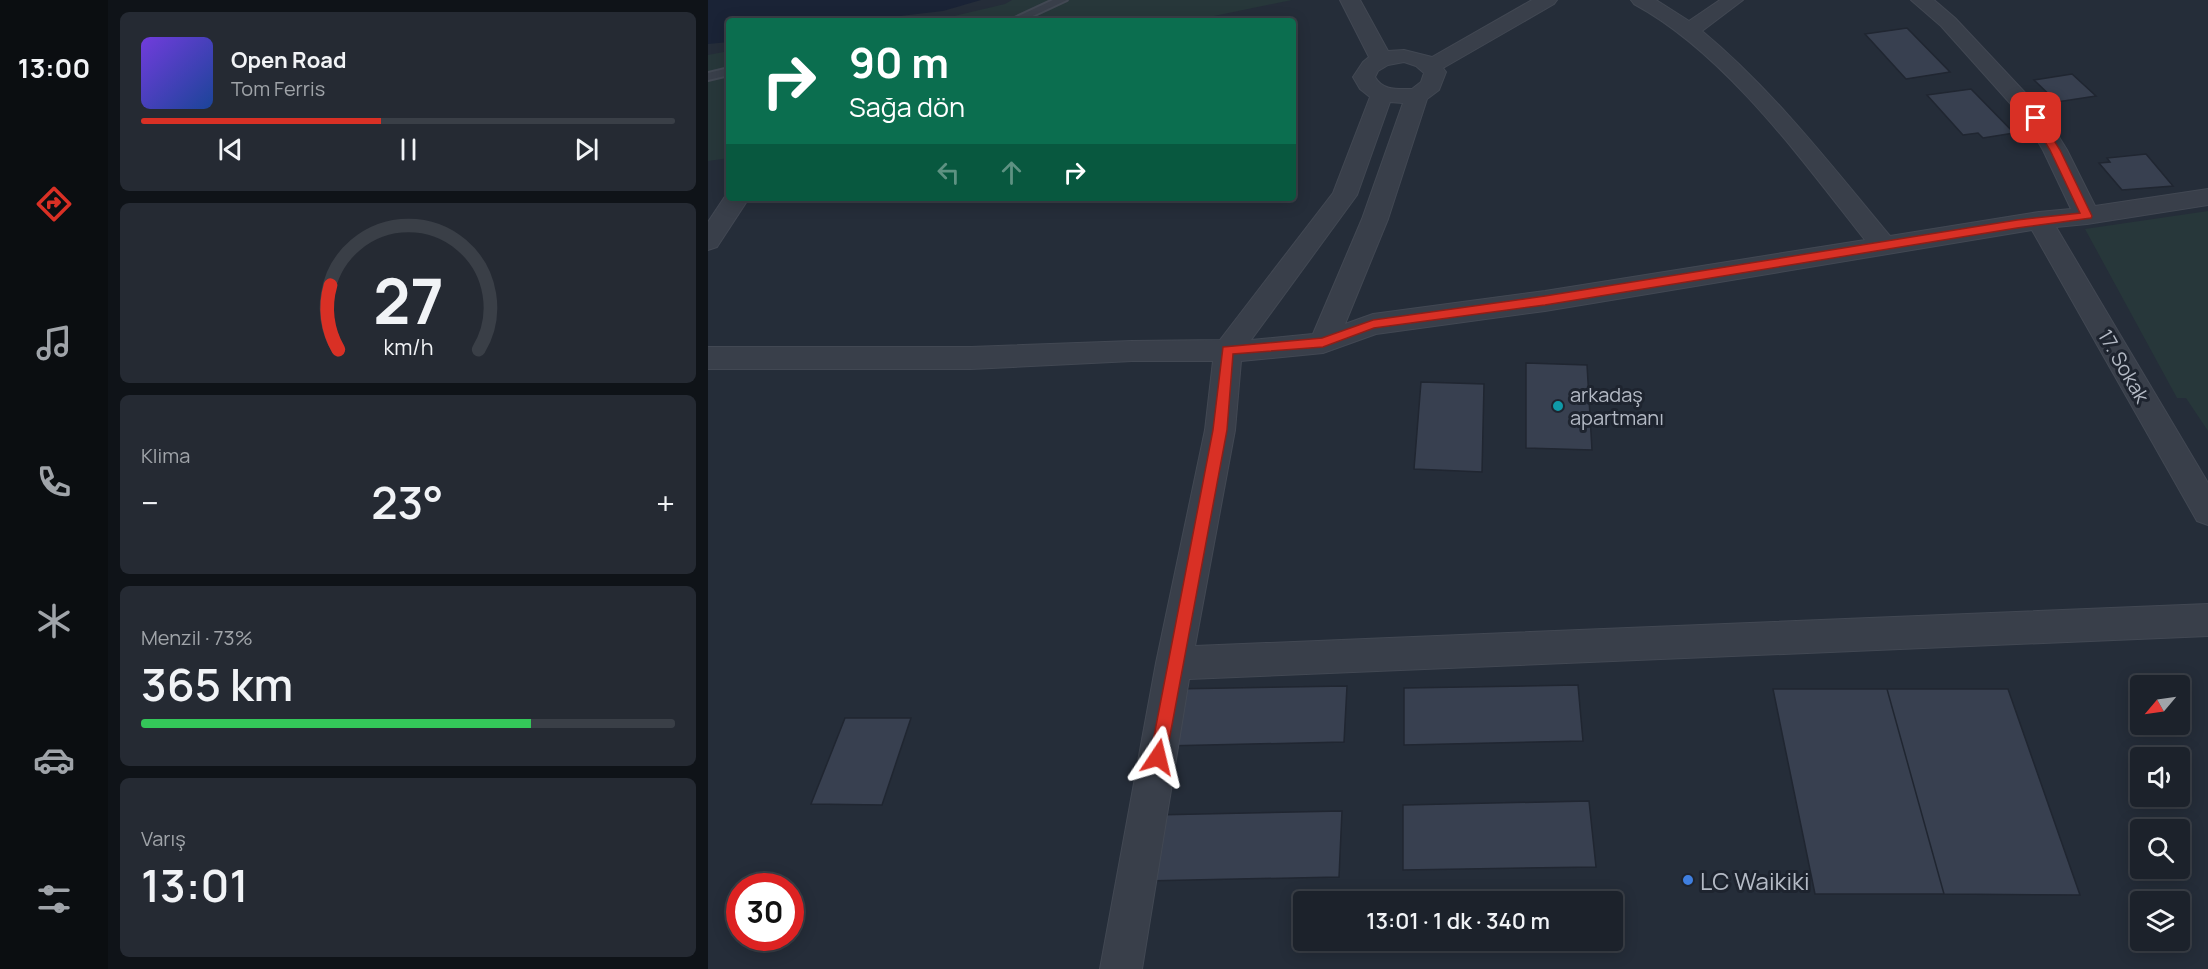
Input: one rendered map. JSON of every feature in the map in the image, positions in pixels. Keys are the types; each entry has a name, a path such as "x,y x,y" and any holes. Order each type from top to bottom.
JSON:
{"street":[{"path":"1350,0 1381,59"},
{"path":"1431,66 1547,0"},
{"path":"1641,0 1657,8 1713,49 1797,139 1883,245"},
{"path":"1688,31 1733,0"},
{"path":"1921,0 1948,22 2036,118 2055,150 2087,216"},
{"path":"1323,343 1375,219 1417,96 1431,85 1435,79 1435,72 1424,61 1404,56 1381,59 1372,64 1364,77 1366,84 1382,94 1417,96"},
{"path":"1121,969 1174,663 1220,430 1228,350 1345,195 1382,94"},
{"path":"708,358 971,358 1132,351 1228,350 1323,343 1373,324 1545,301 2039,220 2087,216 2208,197"},
{"path":"708,241 735,201"},
{"name":"17. Sokak","path":"2039,220 2208,512"},
{"path":"1174,663 2208,620"}],"lane":[{"path":"1020,18 1062,0"},
{"path":"708,77 726,72"}],"shaded area":[{"path":"1012,0 1292,0 1205,18 946,18 1005,4"},
{"path":"726,52 726,158 708,161 708,55"},
{"path":"2208,211 2208,431 2186,398 2177,398 2085,229"}],"water":[{"path":"708,0 981,0 943,11 883,18 726,18 726,42 708,44"}],"building":[{"path":"1907,28 1950,72 1906,79 1865,34"},
{"path":"2072,74 2096,96 2057,102 2034,80"},
{"path":"1971,89 2014,133 1983,138 1978,133 1963,135 1927,95"},
{"path":"2146,154 2173,186 2122,190 2099,163 2110,162 2107,158"},
{"name":"arkadaş apartmanı","path":"1526,363 1587,365 1592,450 1526,448"},
{"path":"1421,382 1484,384 1482,472 1414,469"},
{"path":"1578,685 1583,741 1404,745 1404,688"},
{"path":"1347,686 1344,742 1163,746 1172,689"},
{"path":"1773,689 1887,689 1944,894 1815,894"},
{"path":"1887,689 2008,689 2080,895 1944,894"},
{"path":"845,718 911,718 882,805 811,804"},
{"path":"1589,801 1596,867 1403,870 1403,805"},
{"path":"1342,811 1339,877 1143,881 1153,815"}],"place":[{"name":"arkadaş apartmanı","path":"1558,406"},
{"name":"LC Waikiki","path":"1688,880"}],"route":[{"path":"1158,757 1220,430 1228,350 1255,350 1323,343 1373,324 1545,301 2039,220 2087,216 2055,150 2036,118"}]}
